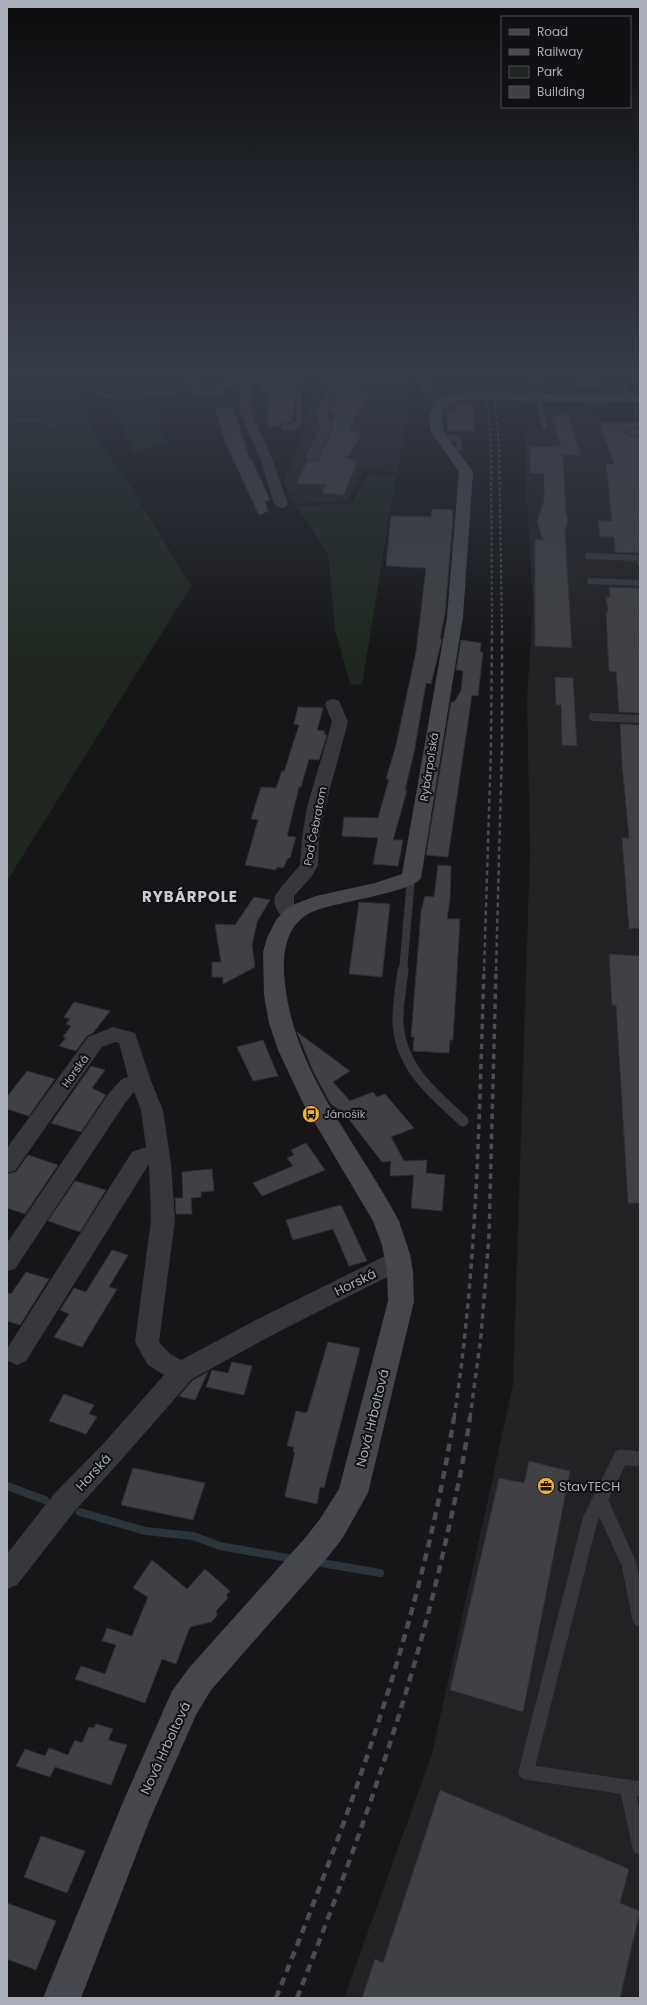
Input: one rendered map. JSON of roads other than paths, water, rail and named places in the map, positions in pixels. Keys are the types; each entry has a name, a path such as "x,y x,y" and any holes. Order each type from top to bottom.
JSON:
{"street":[{"path":"269,467 281,504"},
{"name":"Rybárpoľská","path":"411,878 454,617 466,472 464,467"},
{"name":"Pod Čebratom","path":"292,915 284,909 282,903 284,897 305,872 309,864 311,834 332,748 340,722 332,704"},
{"name":"Nová Hrboltová","path":"62,1998 135,1814 184,1703 200,1679 316,1548 331,1529 353,1493 401,1301 402,1280 399,1260 391,1234 382,1214 302,1080 279,1017 274,996 272,977 274,949 280,932 292,915 322,901 375,889 411,878"},
{"name":"Horská","path":"7,1165 95,1042 113,1034 128,1038 140,1081 152,1110 160,1164 162,1220 147,1342 151,1351 158,1360 172,1368 183,1371"},
{"path":"7,1262 117,1098 129,1084 140,1081"},
{"path":"17,1354 140,1158 158,1151"},
{"name":"Horská","path":"7,1576 64,1503 118,1445 183,1371 265,1327 399,1260"}],"lane":[{"path":"588,556 639,558 640,563"},
{"path":"590,581 640,583"},
{"path":"594,717 640,719"},
{"name":"Rybárpoľská","path":"411,878 398,1024 401,1044 407,1062 420,1080 463,1121"},
{"path":"640,1459 621,1457 590,1520 526,1772 633,1788 640,1847"},
{"path":"600,1500 629,1564 640,1619"}],"waterway":[{"path":"7,1486 45,1500"},
{"path":"80,1512 145,1531 193,1536 220,1546 294,1559"},
{"path":"316,1562 380,1573"}],"railway":[{"path":"491,467 492,631"},
{"path":"499,467 502,632"},
{"path":"484,971 491,748 492,631"},
{"path":"496,971 502,747 502,632"},
{"path":"454,1418 468,1307 476,1195 484,970"},
{"path":"470,1418 481,1336 489,1236 496,970"},
{"path":"276,1998 331,1856 382,1712 404,1640 423,1566 440,1492 454,1417"},
{"path":"297,1998 360,1832 414,1663 448,1532 462,1466 470,1417"}],"place":[{"name":"Jánošík","path":"311,1114"},
{"name":"StavTECH","path":"546,1486"}],"district":[{"name":"RYBÁRPOLE","path":"190,897"}]}
